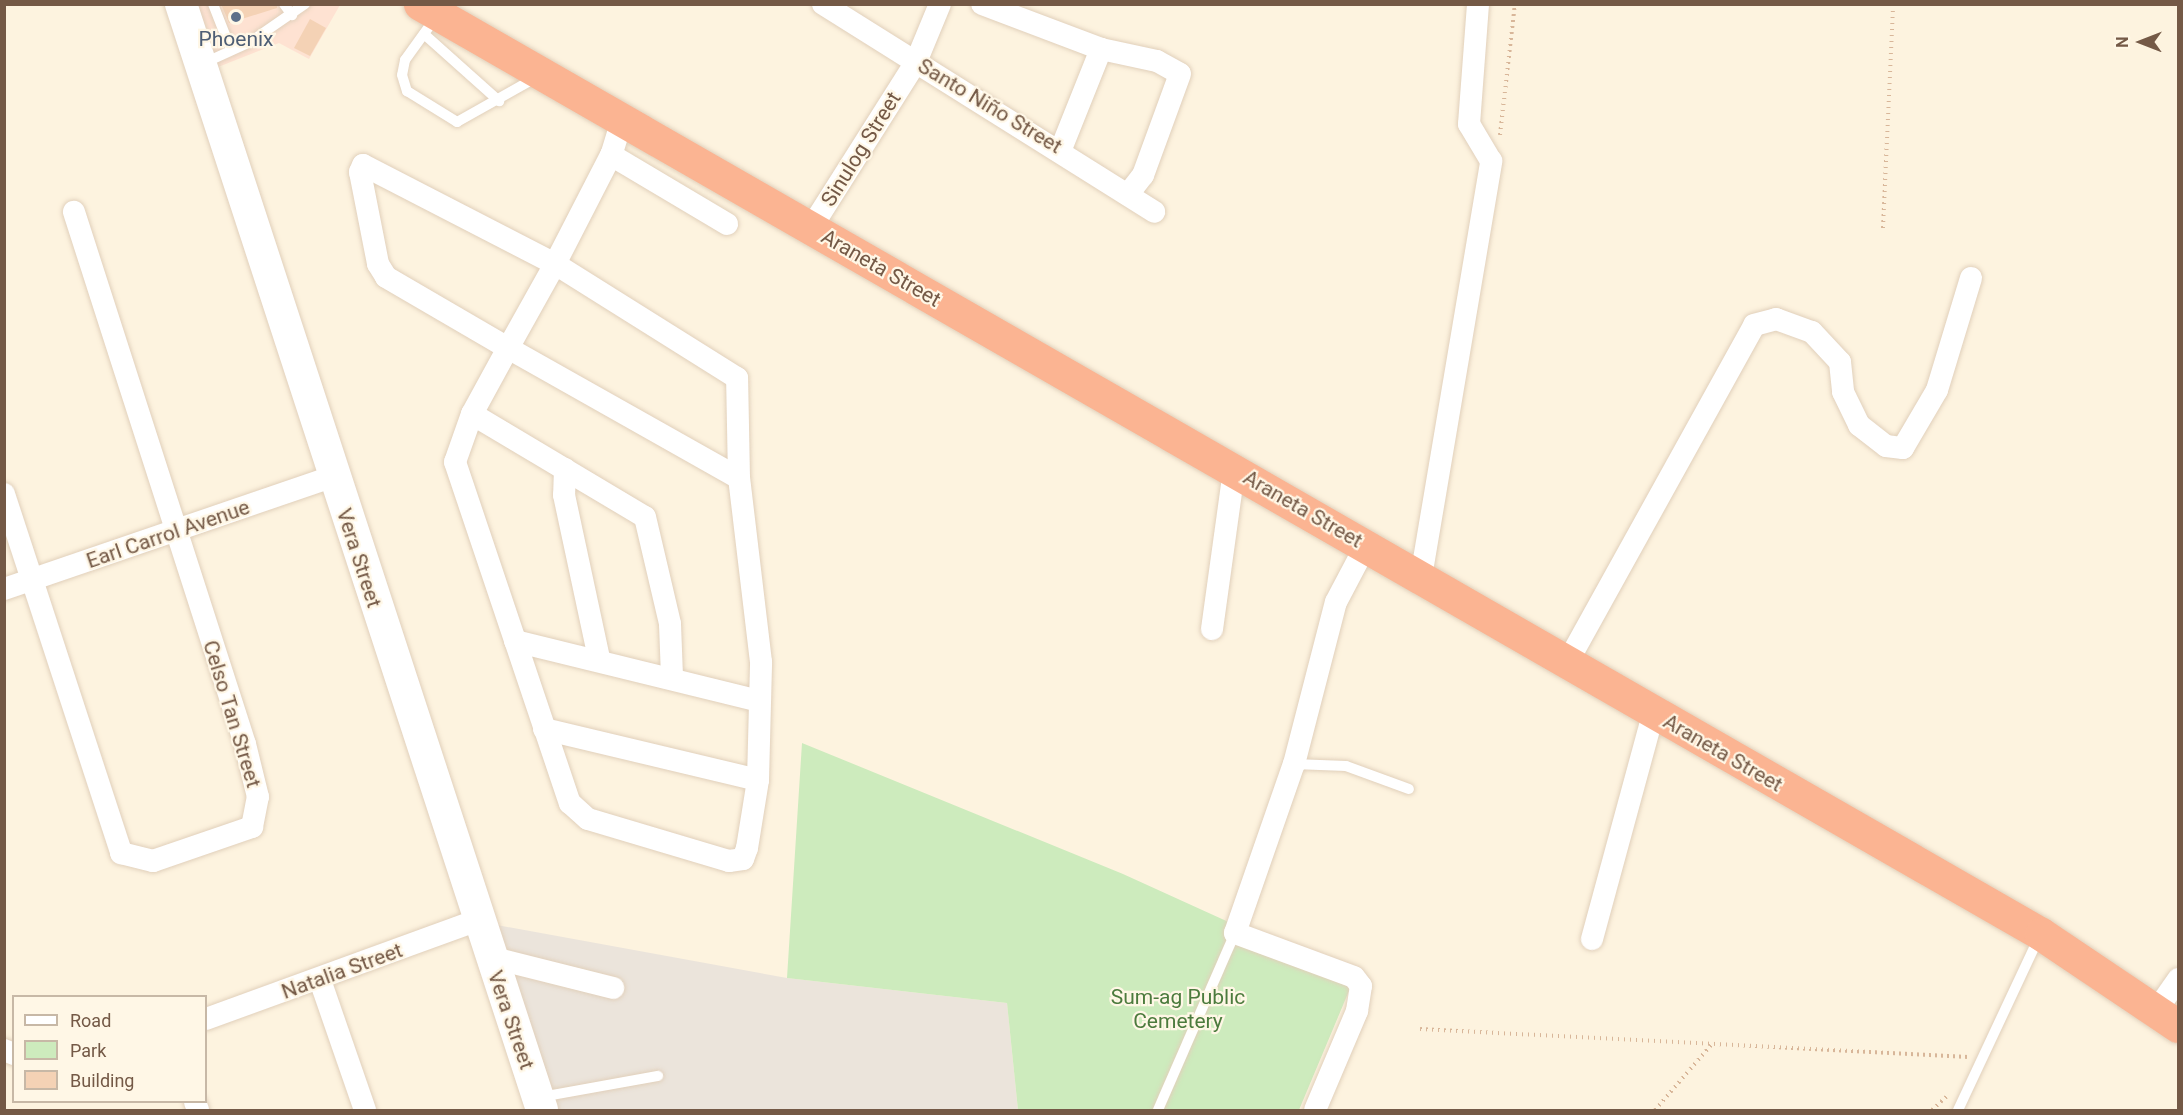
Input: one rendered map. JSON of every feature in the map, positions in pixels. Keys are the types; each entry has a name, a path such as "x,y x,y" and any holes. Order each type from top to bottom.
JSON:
{"highway":[{"name":"Araneta Street","path":"427,18 542,74 1366,545 1653,714 2041,934 2167,1018"}],"street":[{"name":"Vera Street","path":"181,4 332,477 540,1104"},
{"name":"Santo Niño Street","path":"823,4 1061,149 1154,212"},
{"name":"Sinulog Street","path":"812,228 916,62 940,4"},
{"path":"1421,577 1491,161 1469,124 1478,4"},
{"path":"987,6 1101,49 1157,61 1180,74 1143,175 1128,194"},
{"path":"1061,149 1101,49"},
{"path":"622,120 611,155 555,264 508,348 472,414 455,462 544,729 578,813 729,861 742,859 747,848 758,780 759,701 759,622 739,478 739,385 733,373 555,264 363,165 360,172 381,271 508,348 739,478"},
{"path":"611,155 726,224"},
{"name":"Celso Tan Street","path":"4,494 29,581 111,834 121,853 153,861 252,827 258,812 244,744 174,533 74,212"},
{"path":"1567,663 1754,325 1776,319 1812,332 1840,362 1843,392 1859,425 1886,446 1903,448 1937,390 1971,278"},
{"path":"472,414 645,517 670,624 672,676"},
{"path":"565,469 564,495 599,658"},
{"path":"1212,629 1234,470"},
{"name":"Earl Carrol Avenue","path":"4,589 174,533 332,477"},
{"path":"1315,1110 1357,1011 1361,986 1354,977 1235,933 1294,764 1336,602 1366,545"},
{"path":"515,640 672,676 759,701"},
{"path":"1592,939 1653,714"},
{"path":"544,729 758,780"},
{"name":"Natalia Street","path":"207,1019 320,980 478,921"},
{"path":"490,957 613,988"},
{"path":"2167,1018 2178,979"},
{"path":"320,980 364,1110"}],"lane":[{"path":"213,4 231,50"},
{"path":"284,4 292,15"},
{"path":"202,64 292,15 305,4"},
{"path":"499,100 427,18 405,60 402,75 407,91 457,122 499,100 542,74"},
{"path":"1294,764 1346,766 1409,789"},
{"path":"1158,1110 1235,933"},
{"path":"1958,1110 1987,1058 2041,934"},
{"path":"540,1104 658,1076"}],"path":[{"path":"1491,161 1501,130 1515,4"},
{"path":"1883,228 1893,4"},
{"path":"1420,1029 1987,1058"},
{"path":"1655,1110 1712,1044"}],"shaded area":[{"path":"192,5 340,5 309,59 279,43 213,69"},
{"path":"491,924 787,978 1007,1003 1018,1110 550,1110"}],"green space":[{"name":"Sum-ag Public Cemetery","path":"802,743 1123,874 1354,979 1299,1110 1018,1110 1007,1003 787,978"}],"building":[{"name":"Phoenix","path":"221,4 277,4 277,8 229,23"},
{"path":"310,19 326,28 310,56 294,48"}],"place":[{"name":"Phoenix","path":"236,17"}]}
